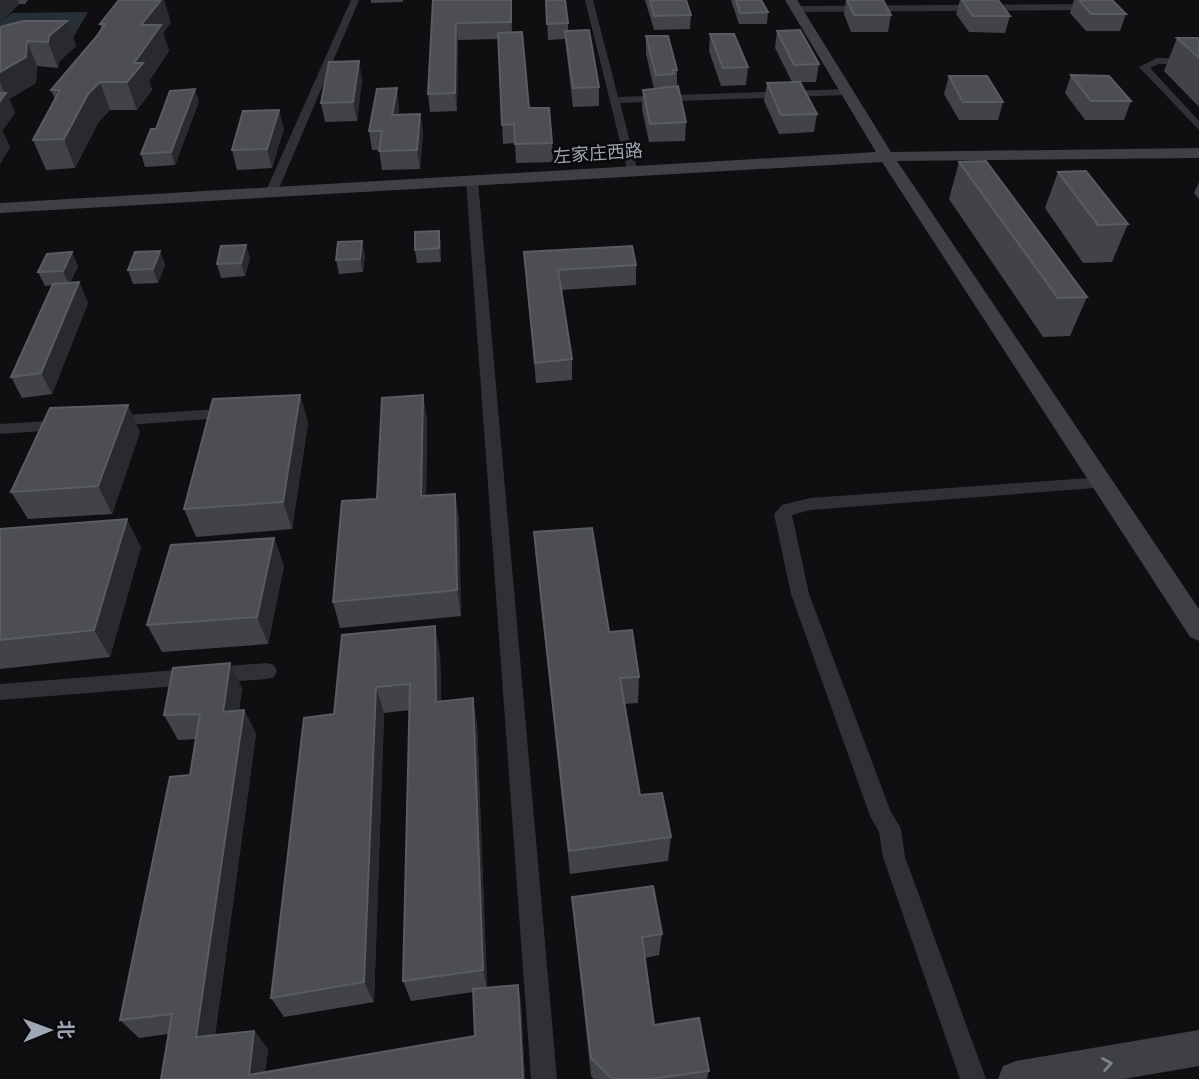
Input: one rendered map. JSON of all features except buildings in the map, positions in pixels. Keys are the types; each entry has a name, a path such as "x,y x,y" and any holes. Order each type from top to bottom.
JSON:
{"street":[{"path":"271,192 355,0"},
{"path":"589,0 632,172"},
{"path":"793,5 1108,7 1104,0"},
{"path":"793,5 886,156 1199,630"},
{"path":"1199,61 1157,61 1144,67 1199,127"},
{"path":"614,100 846,92"},
{"name":"左家庄西路","path":"0,208 886,156 1199,153"},
{"path":"472,181 544,1079"},
{"path":"0,429 239,413"},
{"path":"974,1079 894,857 890,829 881,816 800,594 783,514 788,509 810,503 1102,483"},
{"path":"0,692 267,671"},
{"path":"1016,1079 1199,1048"}],"shaded area":[{"path":"88,12 71,41 0,50 0,23 12,13"}]}
